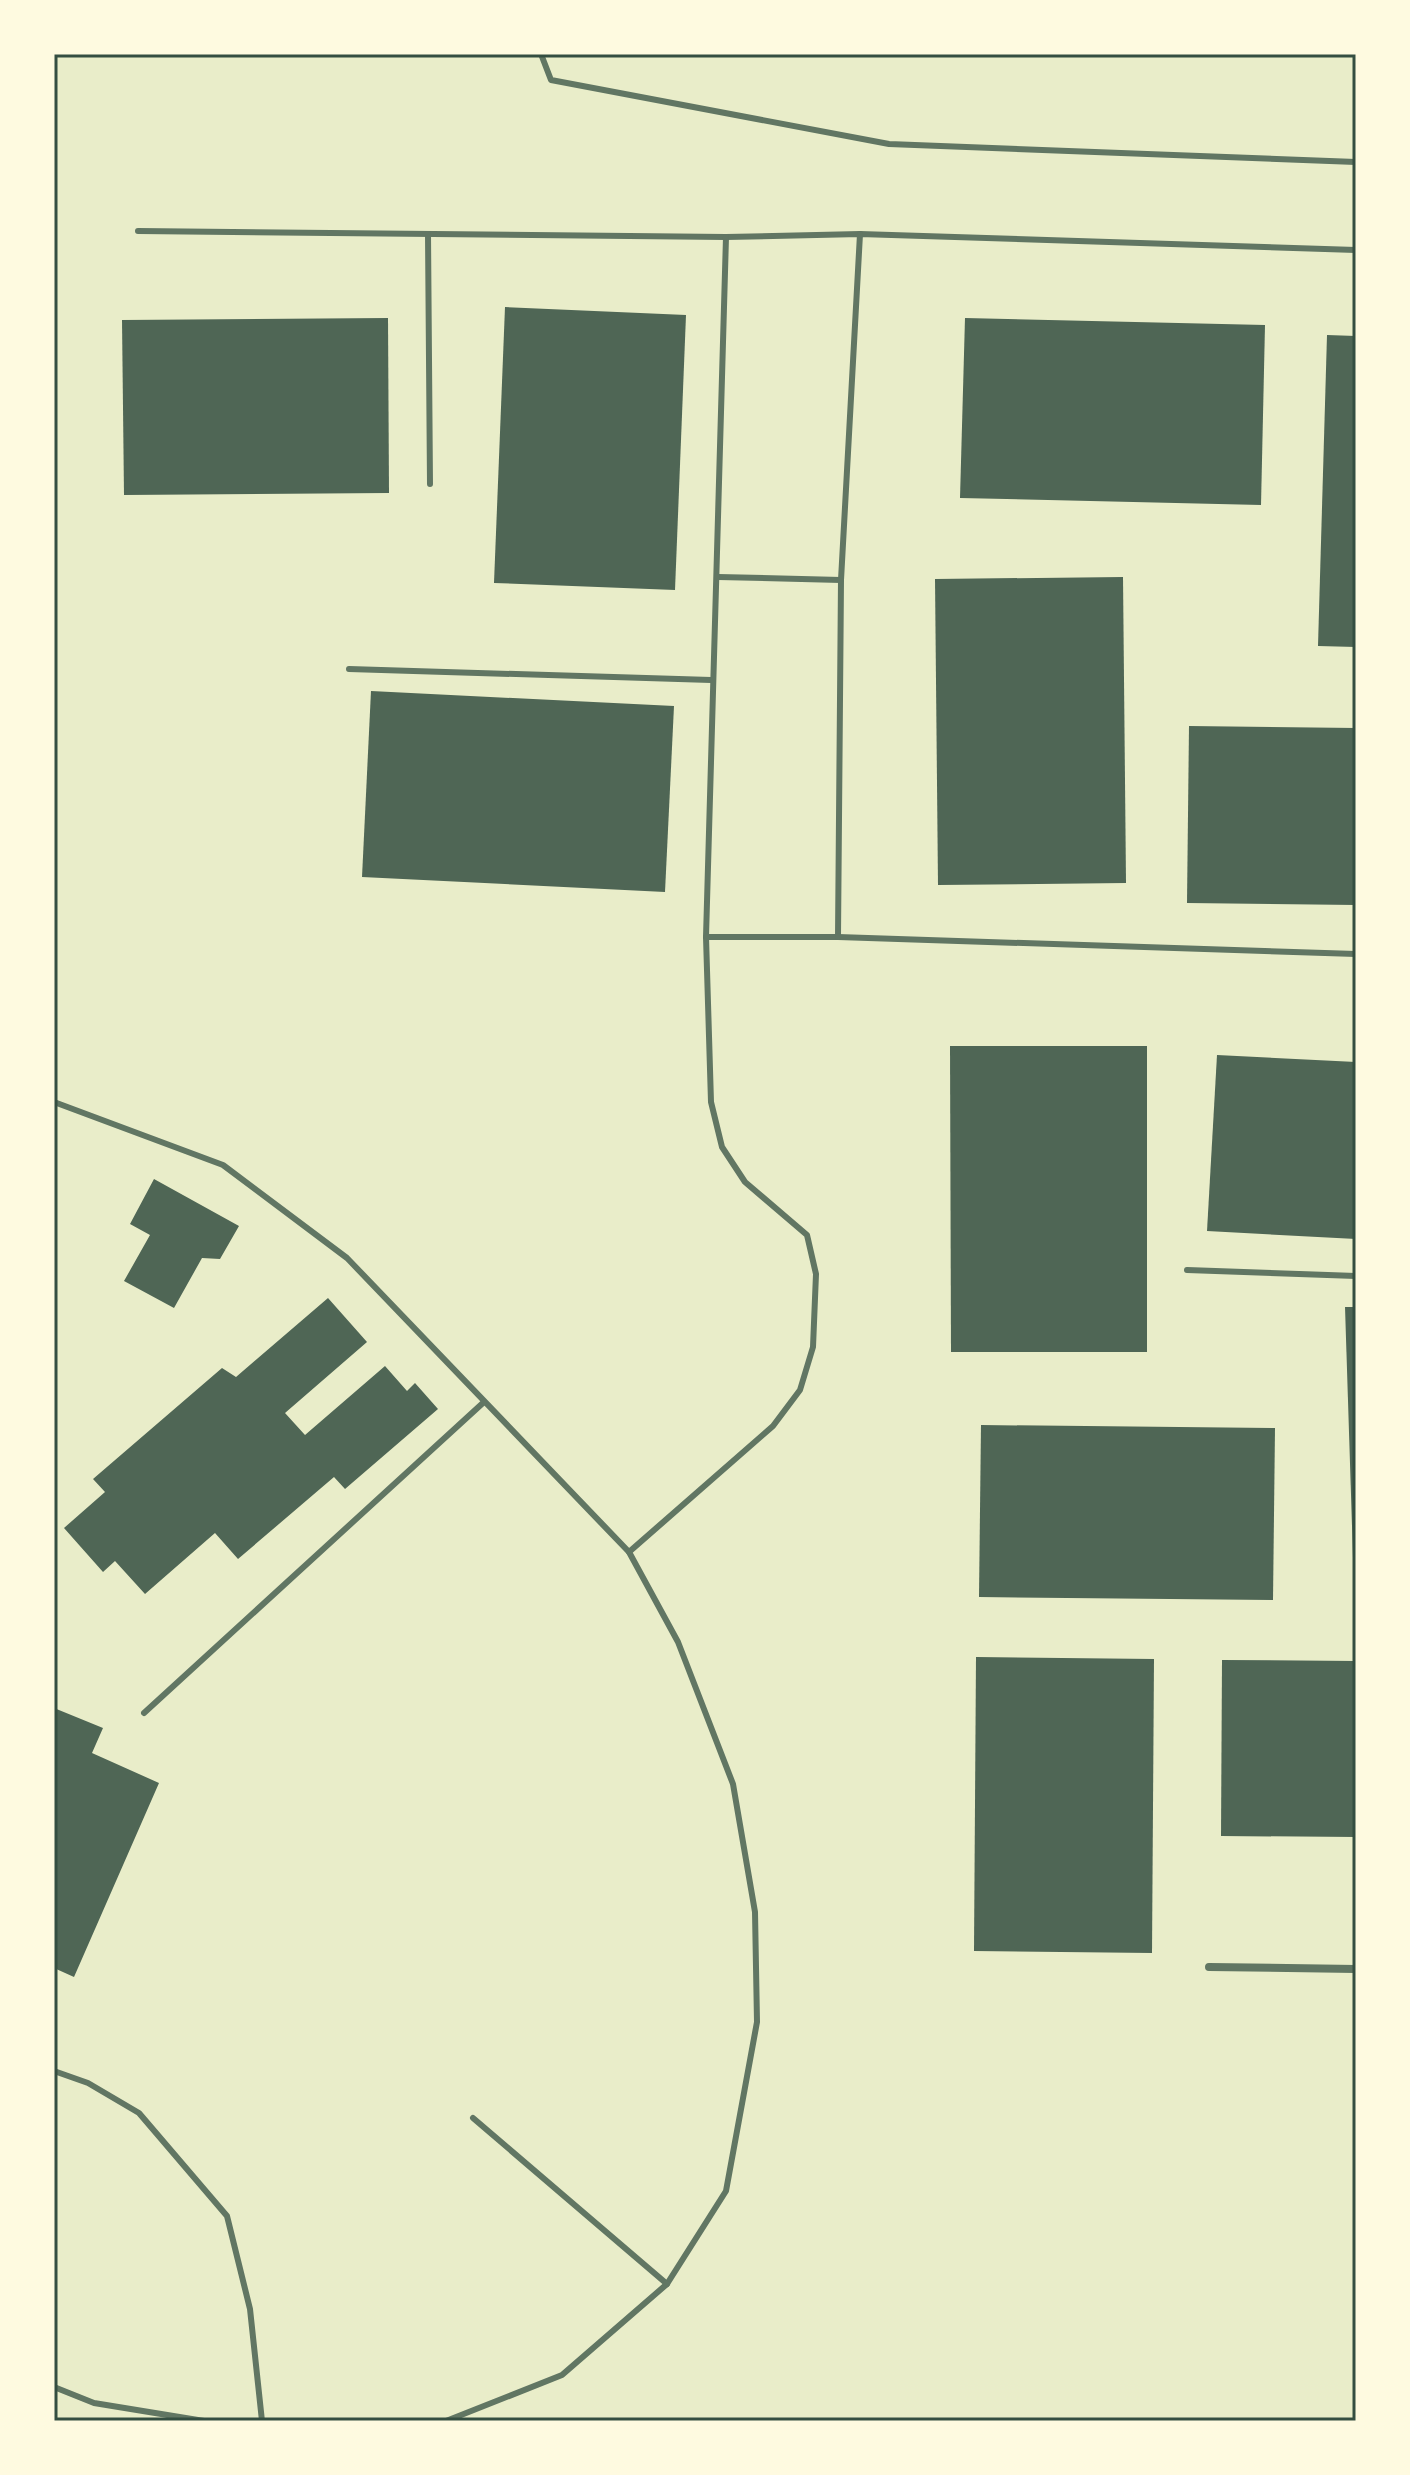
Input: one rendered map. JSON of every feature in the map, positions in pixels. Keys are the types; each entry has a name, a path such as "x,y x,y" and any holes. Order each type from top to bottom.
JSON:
{"street":[{"path":"1209,1967 1356,1969"}],"lane":[{"path":"541,54 551,80 889,144 1356,162"},
{"path":"138,231 726,237 860,234 1356,250"},
{"path":"428,234 430,484"},
{"path":"838,937 841,580 860,234"},
{"path":"629,1552 773,1426 800,1390 813,1347 816,1274 807,1235 745,1182 722,1147 711,1102 706,937 726,237"},
{"path":"718,577 841,580"},
{"path":"349,669 711,680"},
{"path":"706,937 838,937 1356,954"},
{"path":"54,1102 223,1165 347,1258 629,1552 678,1642 733,1784 755,1912 757,2022 726,2191 667,2284 562,2375 446,2421"},
{"path":"1187,1270 1356,1276"},
{"path":"144,1713 484,1402"},
{"path":"54,2071 88,2083 139,2113 227,2216 250,2309 262,2421"},
{"path":"473,2118 667,2284"},
{"path":"54,2387 94,2403 204,2421"}],"building":[{"path":"505,307 686,315 675,590 494,583"},
{"path":"388,318 389,493 124,495 122,320"},
{"path":"965,318 1265,325 1261,505 960,498"},
{"path":"1327,335 1356,336 1356,647 1318,646"},
{"path":"1123,577 1126,883 938,885 935,579"},
{"path":"371,691 674,706 665,892 362,877"},
{"path":"1189,726 1356,728 1356,905 1187,903"},
{"path":"950,1046 1147,1046 1147,1352 951,1352"},
{"path":"1217,1055 1356,1062 1356,1239 1207,1231"},
{"path":"154,1179 239,1226 220,1259 202,1258 174,1308 124,1281 150,1235 130,1224"},
{"path":"328,1298 367,1342 285,1413 305,1435 385,1366 407,1391 415,1383 438,1409 345,1489 334,1477 238,1559 215,1533 145,1594 115,1561 103,1572 64,1528 105,1492 93,1479 222,1368 236,1377"},
{"path":"1345,1307 1356,1307 1356,1556 1353,1557"},
{"path":"981,1425 1275,1428 1273,1600 979,1597"},
{"path":"976,1657 1154,1659 1152,1953 974,1951"},
{"path":"1222,1660 1356,1661 1356,1837 1221,1836"},
{"path":"54,1708 103,1728 92,1753 159,1783 74,1977 54,1968"}]}
